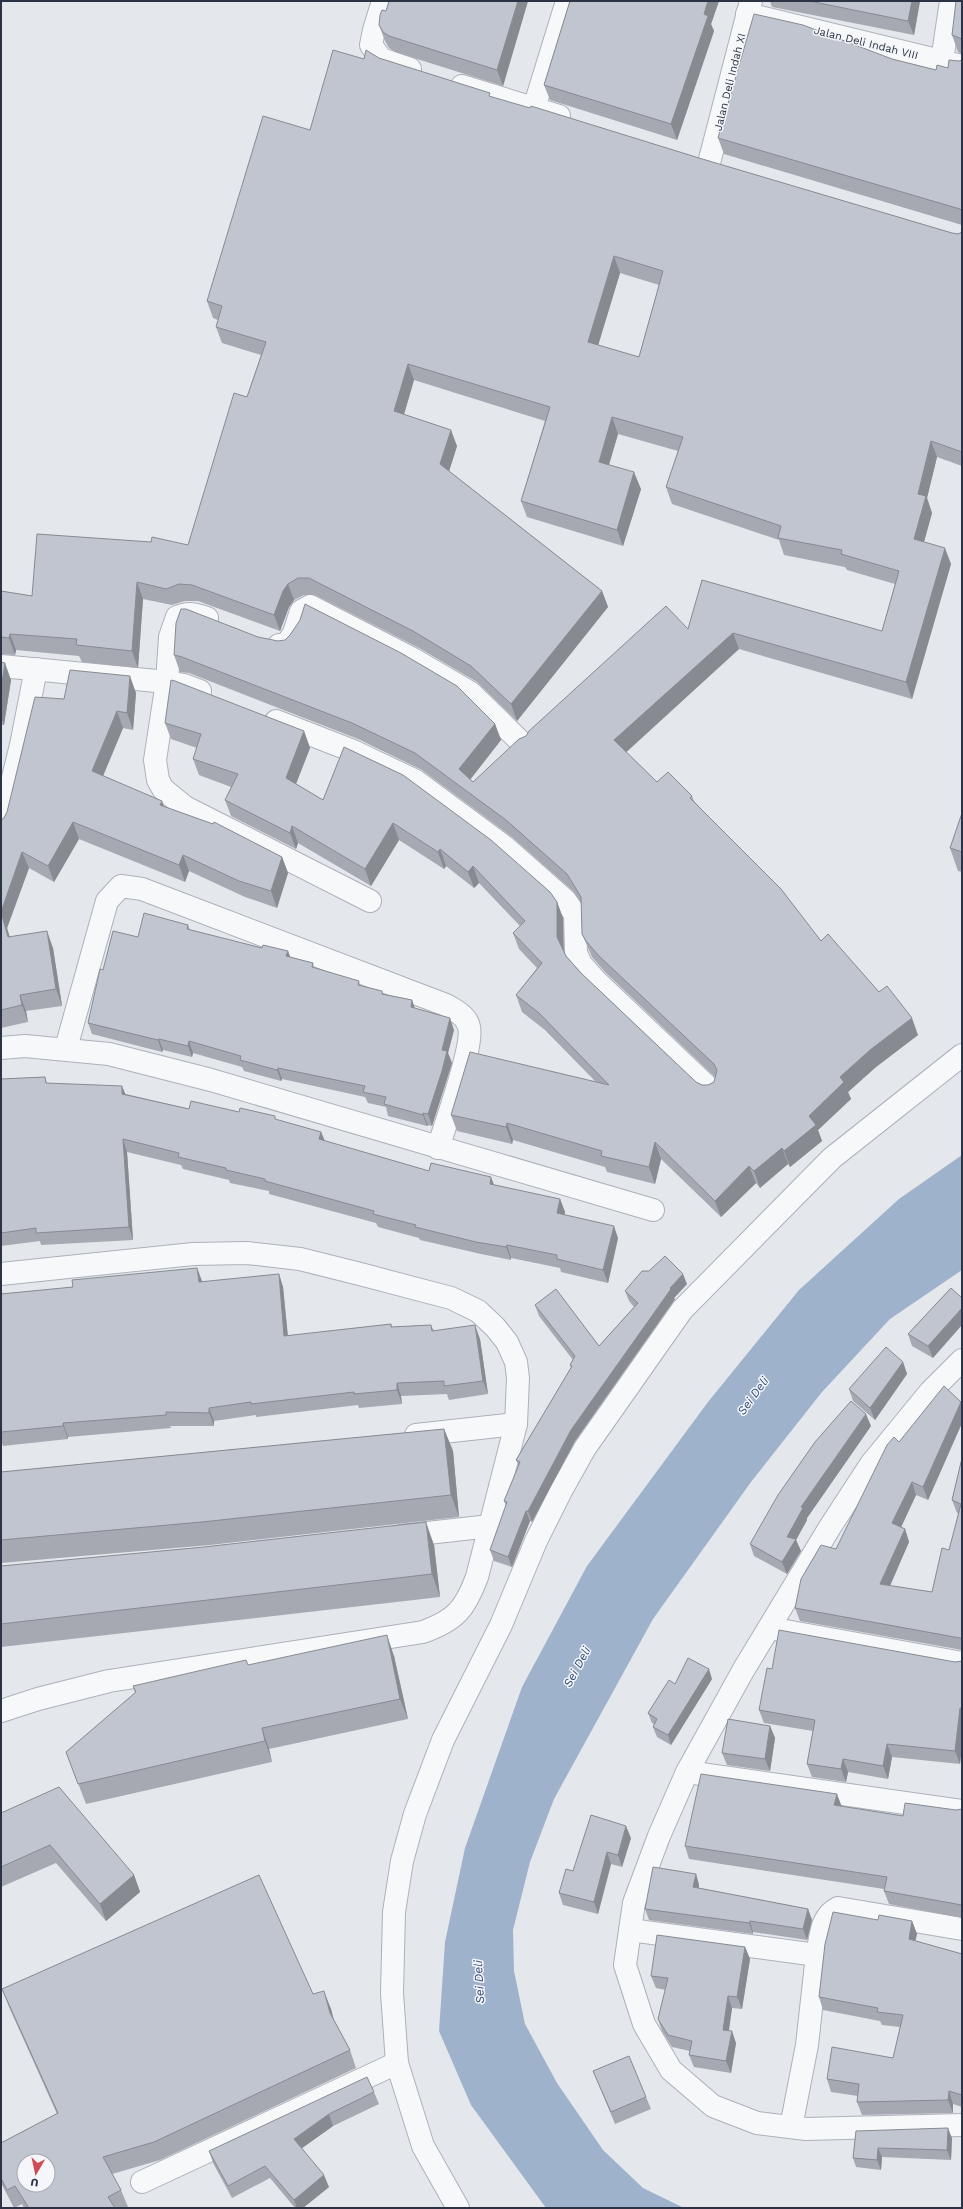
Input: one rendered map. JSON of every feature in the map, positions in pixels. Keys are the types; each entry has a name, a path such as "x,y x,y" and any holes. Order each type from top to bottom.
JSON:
{"street":[{"path":"383,1 372,38 372,46 381,59 436,78 580,122"},
{"path":"534,108 567,1"},
{"path":"951,1 952,64"},
{"name":"Jalan Deli Indah VIII","path":"749,7 952,64"},
{"name":"Jalan Deli Indah XI","path":"686,156 717,165 749,7"},
{"path":"262,640 286,645 294,633 301,611 310,606 413,658 471,693 523,744"},
{"path":"227,627 194,613 177,617 170,637 167,682 155,760 158,780 163,789 184,806 370,901"},
{"path":"1,666 167,682 184,685 222,699"},
{"path":"1,826 22,745 36,669"},
{"path":"258,713 353,752 416,781 505,847 566,900 575,914 576,954 580,964 596,981 712,1090"},
{"path":"66,1048 107,900 121,886 142,888 446,1005 464,1017 469,1026 469,1046 438,1148"},
{"path":"1,1048 25,1046 66,1048 109,1054 211,1080 653,1210"},
{"path":"458,2208 423,2146 397,2062 392,1993 394,1912 402,1861 416,1814 443,1740 500,1625 536,1541 578,1460 682,1310 832,1158 962,1055"},
{"path":"1,1274 193,1254 247,1253 300,1259 451,1298 478,1311 495,1327 507,1342 516,1362 518,1378 516,1424 477,1577 470,1597 452,1619 440,1626 423,1632 109,1681 38,1699 1,1711"},
{"path":"962,1360 930,1392 871,1464 830,1527 744,1669 687,1772 659,1836 634,1903 625,1964 644,2024 671,2070 713,2106 757,2123 806,2129 962,2125"},
{"path":"397,1437 516,1424"},
{"path":"382,1538 490,1526"},
{"path":"769,1628 962,1663"},
{"path":"687,1772 962,1811"},
{"path":"791,2127 807,2045 817,1955 823,1924 829,1913 838,1908 962,1929"},
{"path":"630,1930 817,1955"},
{"path":"142,2182 397,2062"}],"water":[{"name":"Sei Deli","path":"962,1155 962,1270 890,1319 822,1392 751,1482 653,1619 554,1799 530,1862 513,1930 514,1971 525,2024 557,2083 603,2150 643,2188 684,2208 546,2208 471,2105 439,2031 445,1942 465,1848 522,1687 587,1566 708,1402 799,1290 899,1199"}],"building":[{"path":"389,1 518,1 497,70 389,36 383,32 379,25 382,10 386,11"},
{"path":"570,1 708,1 704,14 708,16 671,124 544,85"},
{"path":"809,1 912,1 908,21"},
{"path":"956,1 962,1 962,39 952,35"},
{"path":"754,14 803,25 892,59 936,70 937,65 948,68 949,60 962,60 962,211 960,209 718,138"},
{"path":"333,50 364,59 366,50 379,58 490,93 489,96 530,108 531,106 699,158 952,233 958,234 962,232 962,452 931,441 918,494 926,496 914,539 945,548 906,682 733,633 614,740 657,782 668,772 692,796 690,798 781,889 821,941 828,934 879,992 887,986 912,1018 870,1050 840,1077 844,1082 809,1116 816,1125 784,1151 782,1148 754,1171 749,1166 715,1201 655,1142 649,1167 601,1156 602,1151 507,1123 506,1127 451,1115 470,1052 609,1085 539,1013 516,995 542,963 513,933 525,921 473,866 468,872 440,849 438,852 393,823 365,869 292,826 290,833 225,800 238,774 193,759 201,734 165,723 171,680 304,731 286,778 323,800 344,747 403,775 491,840 550,892 557,902 557,937 566,956 581,973 696,1082 702,1085 708,1085 714,1082 717,1070 714,1064 599,956 586,941 582,934 581,897 567,874 506,820 415,753 352,723 174,655 176,623 181,609 186,609 258,637 278,641 285,640 300,620 305,604 401,653 457,686 495,724 459,769 473,782 519,739 526,736 529,731 666,606 688,629 702,580 882,631 899,571 841,554 842,550 778,538 781,526 666,487 683,437 612,417 599,462 634,472 617,530 521,501 550,407 408,364 394,411 451,430 440,464 602,591 511,704 471,666 413,631 309,578 298,578 288,584 283,591 274,615 192,585 179,584 166,589 137,582 132,651 76,645 77,639 10,634 9,638 1,637 1,591 32,596 37,534 151,542 152,537 188,545 234,393 247,397 266,342 216,327 222,306 207,301 263,116 310,130","holes":["614,256 663,271 639,357 588,342"]},
{"path":"1,662 5,663 1,688"},
{"path":"70,670 130,676 127,713 117,711 92,771 162,801 160,805 213,824 214,822 282,857 271,891 239,881 183,855 179,865 73,822 48,866 22,852 1,912 1,820 7,812 35,697 64,699"},
{"path":"962,813 962,852 950,848"},
{"path":"1,912 8,937 47,931 56,989 20,995 22,1005 1,1010"},
{"path":"144,913 188,925 187,929 262,948 263,945 288,951 286,956 313,963 312,967 359,981 358,985 382,991 382,994 412,1000 411,1007 450,1018 442,1050 447,1051 428,1114 423,1113 423,1115 384,1104 386,1097 363,1092 365,1086 278,1068 277,1070 240,1060 241,1056 189,1041 188,1046 88,1023 100,969 103,970 113,931 138,937"},
{"path":"45,1077 46,1083 122,1086 122,1094 189,1109 191,1101 239,1112 240,1108 275,1116 275,1119 321,1132 319,1139 429,1171 431,1163 491,1177 490,1184 560,1199 557,1213 614,1226 603,1270 557,1259 557,1255 507,1245 506,1247 476,1242 415,1227 416,1225 373,1214 374,1211 265,1181 265,1179 226,1170 226,1168 178,1157 179,1153 123,1139 129,1227 36,1233 36,1228 1,1233 1,1079"},
{"path":"665,1256 683,1274 670,1288 671,1289 571,1430 528,1511 526,1511 508,1557 490,1550 507,1502 504,1501 520,1462 516,1460 572,1366 570,1365 575,1356 535,1305 556,1289 599,1346 638,1303 625,1291 642,1271 649,1271"},
{"path":"197,1268 199,1282 279,1274 284,1336 391,1324 391,1327 431,1325 432,1331 475,1325 483,1381 444,1386 444,1381 397,1383 397,1390 354,1394 354,1392 251,1404 251,1402 209,1408 209,1413 166,1412 166,1415 63,1423 63,1426 1,1432 1,1294 73,1287 72,1280"},
{"path":"951,1288 962,1298 962,1308 928,1346 908,1334"},
{"path":"886,1347 903,1362 870,1408 849,1389"},
{"path":"944,1386 961,1402 923,1487 912,1482 892,1523 905,1529 880,1584 932,1592 942,1548 949,1550 961,1504 952,1500 962,1458 962,1639 795,1608 801,1579 821,1545 836,1549 887,1445 894,1437 899,1442"},
{"path":"851,1401 866,1414 801,1507 803,1508 787,1537 796,1539 782,1562 750,1544 778,1495 815,1442"},
{"path":"444,1429 451,1495 202,1522 1,1540 1,1472"},
{"path":"426,1522 432,1574 1,1624 1,1566 204,1547"},
{"path":"779,1630 955,1662 962,1661 962,1708 960,1708 955,1751 887,1744 883,1766 843,1759 841,1769 807,1764 815,1720 759,1710 767,1668 772,1669"},
{"path":"387,1635 400,1699 262,1728 265,1741 78,1784 66,1752 136,1692 133,1686 246,1660 248,1665"},
{"path":"688,1658 709,1669 668,1735 653,1727 657,1719 648,1713 669,1680 675,1684"},
{"path":"728,1719 770,1726 765,1759 722,1753"},
{"path":"701,1774 837,1794 834,1805 903,1816 905,1803 956,1810 962,1809 962,1905 884,1891 887,1877 685,1846"},
{"path":"59,1787 134,1875 100,1904 50,1845 1,1867 1,1813"},
{"path":"591,1815 626,1826 618,1855 607,1852 594,1902 559,1893 566,1869 573,1871"},
{"path":"653,1867 696,1874 693,1887 808,1909 803,1929 750,1921 749,1923 645,1909"},
{"path":"259,1875 313,1994 324,1991 330,2013 350,2050 154,2142 103,2157 121,2190 108,2197 115,2208 29,2208 19,2193 56,2193 56,2153 16,2153 16,2188 15,2186 7,2190 1,2178 1,2143 58,2113 2,1989"},
{"path":"833,1912 878,1920 879,1915 912,1921 909,1939 962,1954 962,2095 949,2091 948,2100 857,2102 859,2084 827,2079 832,2047 893,2058 903,2015 877,2012 878,2008 819,1997 825,1944"},
{"path":"657,1935 745,1947 737,1997 728,1996 723,2030 732,2031 726,2061 689,2055 692,2041 668,2035 658,2019 668,1978 651,1976"},
{"path":"629,2056 646,2097 611,2112 593,2071"},
{"path":"367,2077 374,2092 329,2114 294,2139 324,2175 294,2200 265,2166 228,2186 209,2151"},
{"path":"948,2128 947,2150 878,2148 877,2160 853,2158 856,2131"}]}
